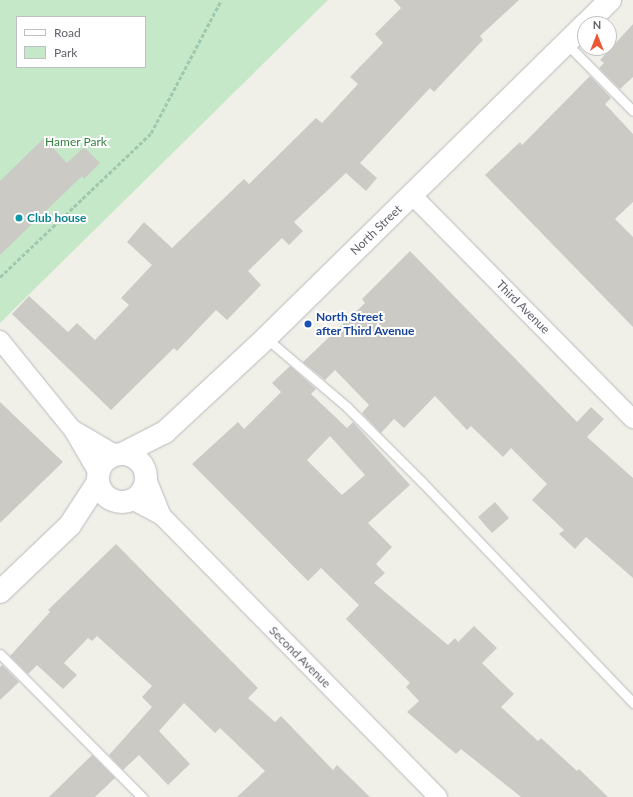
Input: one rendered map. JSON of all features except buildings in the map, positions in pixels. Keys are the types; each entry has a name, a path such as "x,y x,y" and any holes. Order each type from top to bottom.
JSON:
{"main road":[{"name":"North Street","path":"593,16 610,0"},
{"name":"North Street","path":"120,454 165,432 266,338 577,32"},
{"name":"North Street","path":"146,474 165,432"},
{"path":"0,592 70,525 98,477 104,462 120,454 137,459 146,474 144,488 123,500 70,525"},
{"path":"98,477 101,490 123,500"}],"street":[{"name":"Third Avenue","path":"412,195 633,419"},
{"path":"0,340 74,430 98,477"},
{"path":"74,430 120,454"},
{"name":"Second Avenue","path":"146,474 162,516"},
{"name":"Second Avenue","path":"123,500 162,516 438,797"}],"lane":[{"path":"566,43 633,111"},
{"path":"266,338 363,423 633,703"},
{"path":"0,654 142,797"}],"path":[{"path":"0,277 151,132 221,0"}],"green space":[{"name":"Hamer Park","path":"0,0 328,0 0,323"}],"place":[{"name":"Club house","path":"19,218"},
{"name":"North Street after Third Avenue","path":"308,324"}]}
